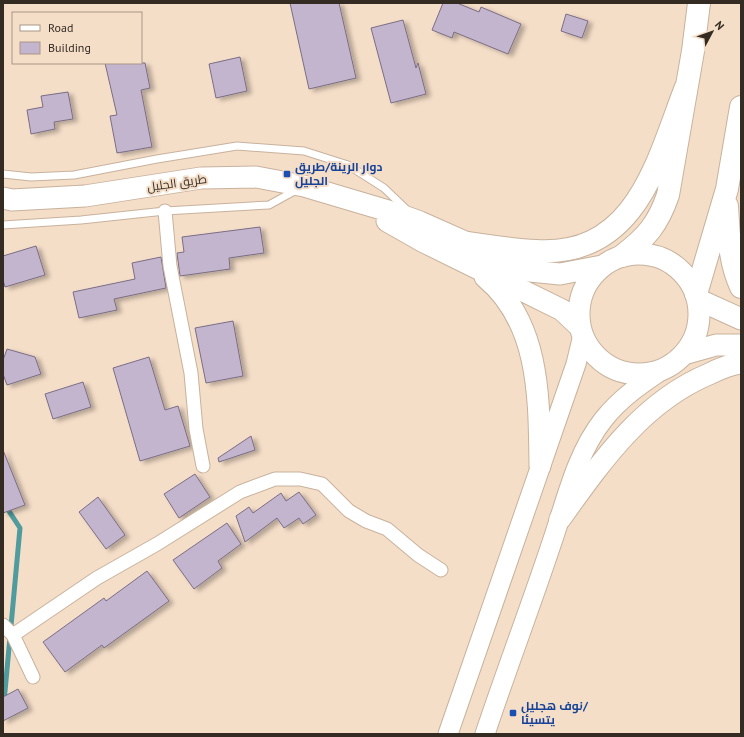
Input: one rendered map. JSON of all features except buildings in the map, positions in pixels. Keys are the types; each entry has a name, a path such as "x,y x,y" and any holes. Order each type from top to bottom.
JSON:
{"highway":[{"path":"622,256 648,235 662,211 672,177 699,3"},
{"path":"467,243 537,252 570,248 595,240 613,229 638,202 648,183 686,87"},
{"path":"696,296 727,189 741,107"},
{"path":"727,189 729,248 735,273 741,287"}],"main road":[{"name":"طريق الجليل","path":"3,198 12,200 85,196 201,178 256,177 304,186 348,200"},
{"path":"348,200 420,222 518,266 546,274 560,274 602,266 622,256 646,254 668,261 685,275 696,296 699,313 696,333 676,360 627,394 603,419 579,461 485,734"},
{"path":"348,200 471,265 562,310 581,331 588,345 599,358 620,371 639,374 658,371 676,360 716,346 741,345"},
{"path":"471,265 502,294 526,334 532,354 536,383 540,466"},
{"path":"448,734 576,364 581,331 579,306 584,289 592,276 602,266"},
{"path":"696,296 741,319"},
{"path":"560,519 611,450 633,426 653,408 698,378 741,363"}],"street":[{"path":"165,211 170,266 191,373 196,429 203,466"},
{"path":"13,635 97,578 157,544 240,492 275,480 300,479 322,484 349,511 366,521 387,529 418,555 441,570"},
{"path":"3,625 13,635 33,677"}],"lane":[{"path":"3,174 31,177 74,175 157,159 237,146 304,151 348,165 384,188 420,222"},
{"path":"3,225 165,211 269,205 304,186"}],"waterway":[{"path":"3,502 20,528 3,713"}],"place":[{"name":"دوار الرينة/طريق الجليل","path":"287,174"},
{"name":"نوف هجليل/ يتسيئا","path":"513,713"}]}
